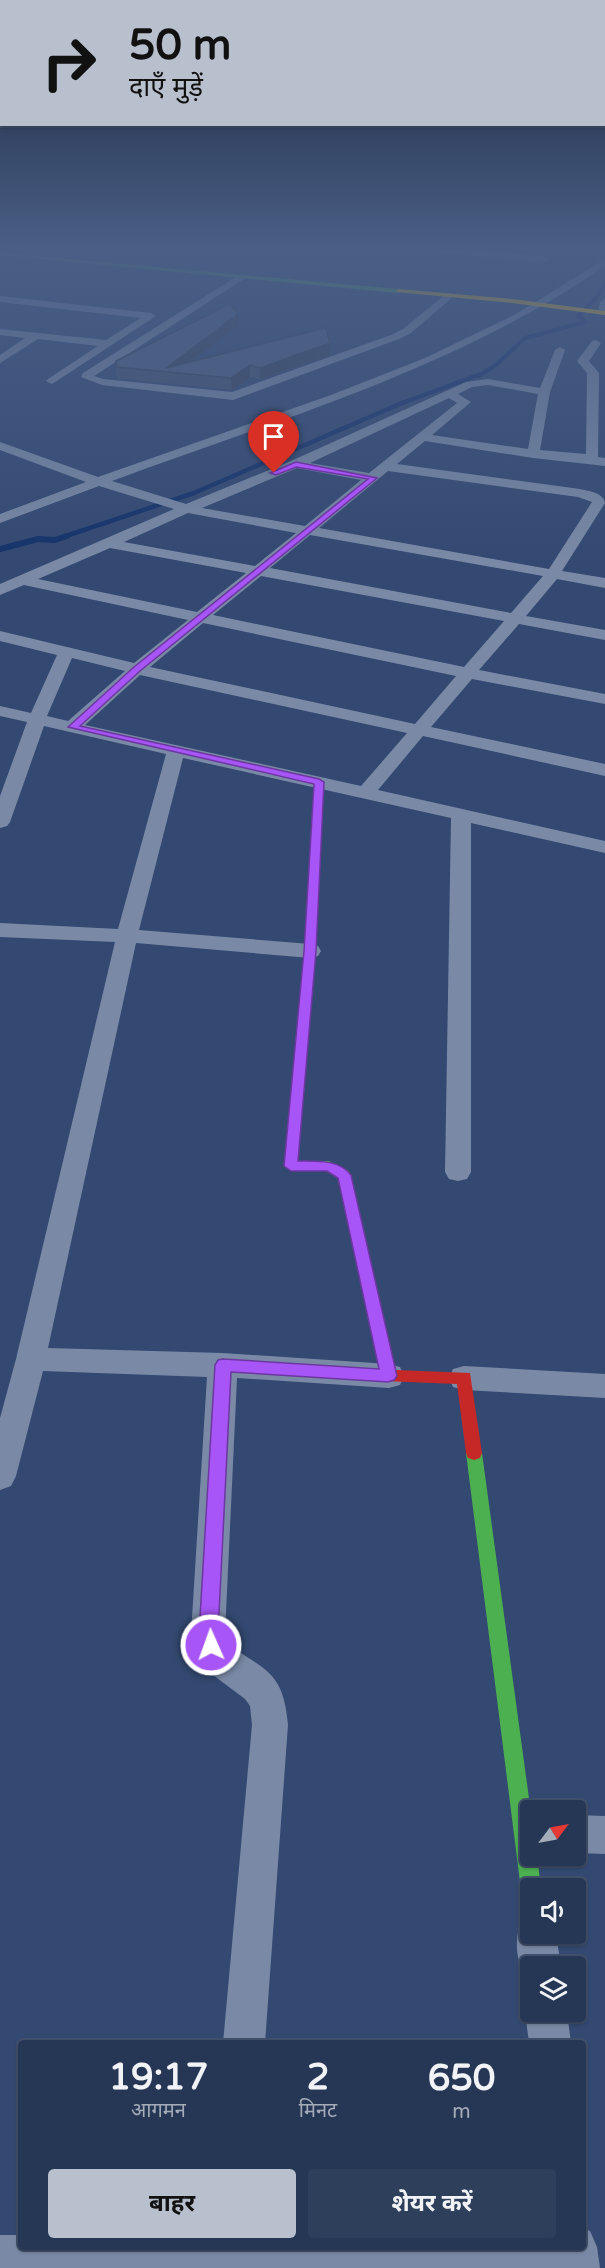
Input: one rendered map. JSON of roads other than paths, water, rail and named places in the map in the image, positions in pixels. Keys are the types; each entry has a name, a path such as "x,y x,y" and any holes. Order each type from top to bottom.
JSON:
{"street":[{"path":"52,381 95,353"},
{"path":"122,353 87,377 102,382 233,396 352,353"},
{"path":"0,519 446,353"},
{"path":"533,454 544,392 559,353"},
{"path":"589,353 583,361 593,373 592,459"},
{"path":"0,590 296,464 470,384 482,382 544,392"},
{"path":"72,727 137,669 465,402 448,393"},
{"path":"423,437 533,454 605,462"},
{"path":"0,446 97,481 187,509 605,583"},
{"path":"296,464 374,478"},
{"path":"366,792 553,574 599,502 598,499 580,493 388,467"},
{"path":"108,543 605,635"},
{"path":"20,580 466,674 605,699"},
{"path":"0,636 137,669 605,770"},
{"path":"0,822 37,720 66,652"},
{"path":"0,711 366,792 605,848"},
{"path":"0,1476 7,1416 31,1359 127,936 176,750"},
{"path":"319,782 310,951 291,1166 329,1167 344,1175 388,1376"},
{"path":"458,1172 461,814"},
{"path":"0,930 127,936 310,951"},
{"path":"31,1359 223,1365 388,1376 605,1386"},
{"path":"223,1365 208,1634 217,1657 258,1687 267,1701 270,1725 244,2040"},
{"path":"464,1378 522,1800"},
{"path":"586,1834 605,1835"},
{"path":"547,2022 550,2040"},
{"path":"574,2250 577,2268"},
{"path":"0,2258 227,2253 555,2268"}],"waterway":[{"path":"479,376 509,353"},
{"path":"63,537 194,493 402,403 481,374"},
{"path":"0,549 38,539 55,540 67,536"}]}
